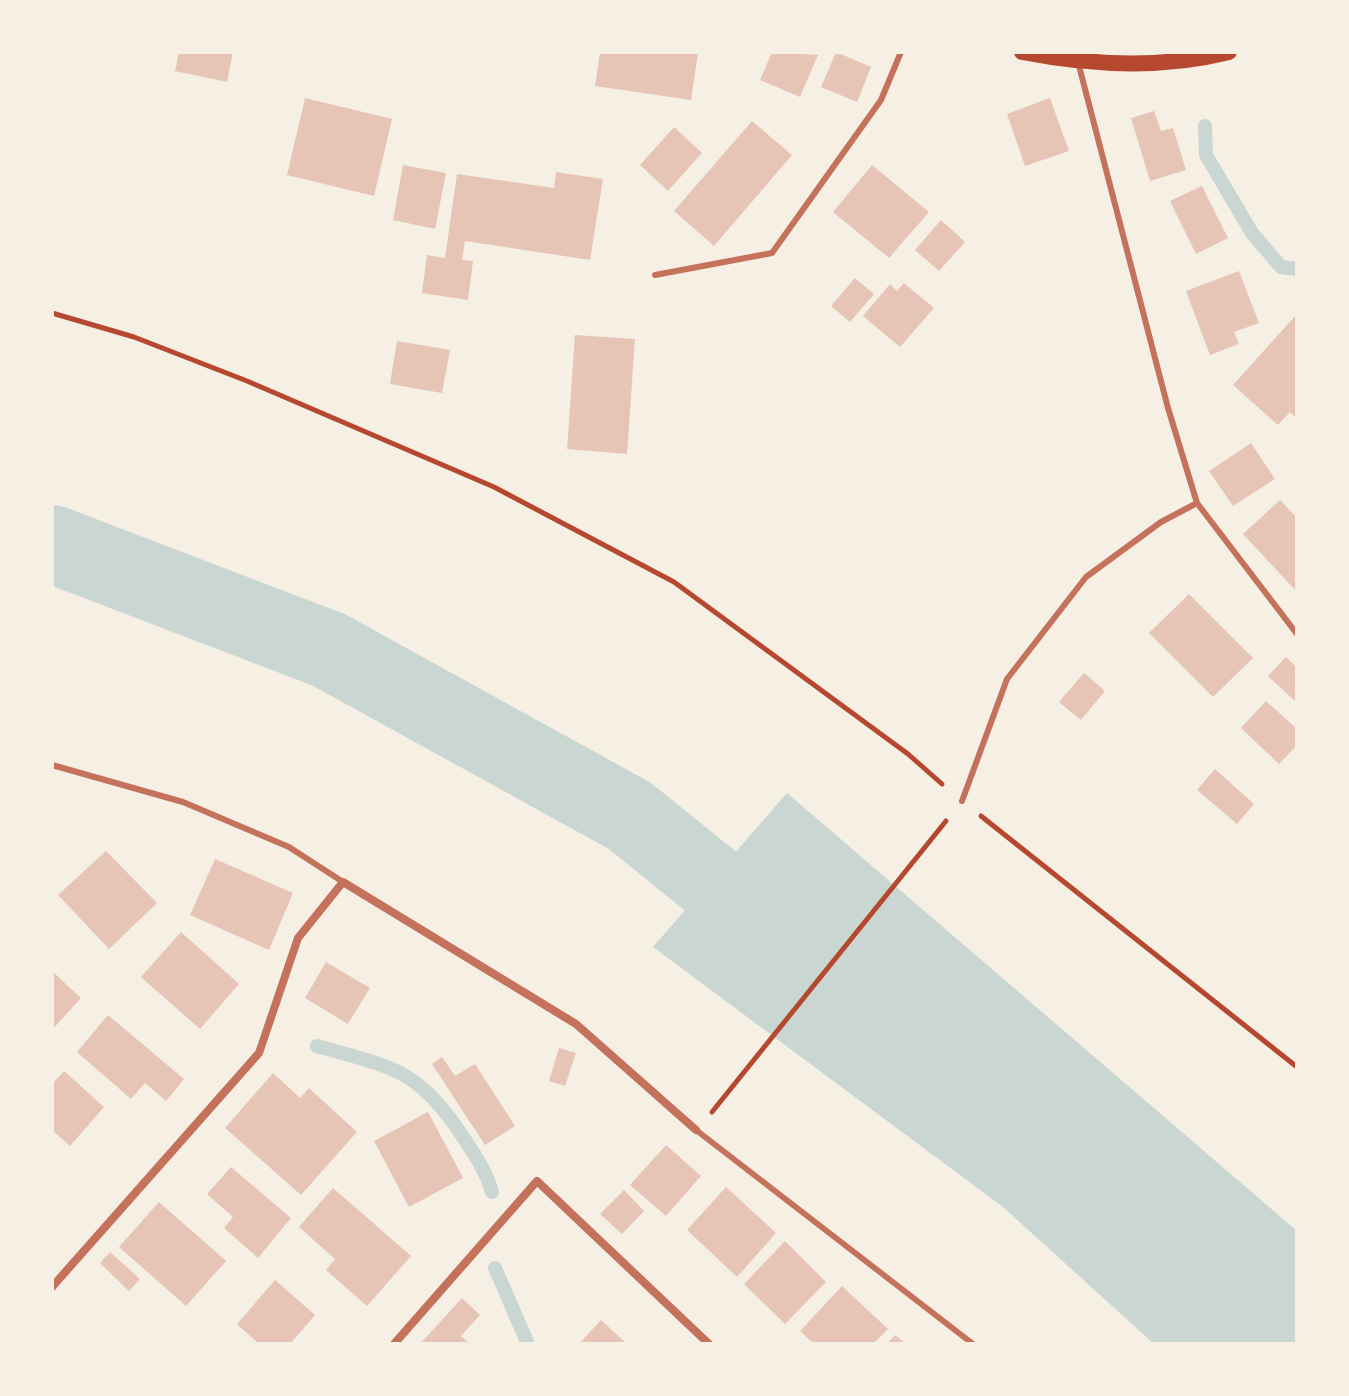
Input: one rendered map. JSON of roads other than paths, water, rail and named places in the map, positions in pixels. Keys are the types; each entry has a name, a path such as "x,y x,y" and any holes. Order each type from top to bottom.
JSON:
{"main road":[{"path":"1022,52 1078,57 1196,60 1229,52"}],"street":[{"path":"52,1287 259,1053 298,938 343,882 576,1024 696,1130"},
{"path":"394,1344 537,1181 709,1344"}],"lane":[{"path":"655,275 772,253 881,100 901,52"},
{"path":"1078,57 1168,408 1197,503 1297,634"},
{"path":"962,801 1007,679 1086,577 1161,522 1197,503"},
{"path":"52,765 183,802 289,847 343,882"},
{"path":"696,1130 973,1344"}],"waterway":[{"path":"1205,126 1206,155 1252,233 1281,267 1297,269"},
{"path":"52,544 329,650 630,816 793,948"},
{"path":"317,1046 385,1066 417,1084 447,1114 463,1137 492,1192"},
{"path":"495,1268 528,1344"}]}
